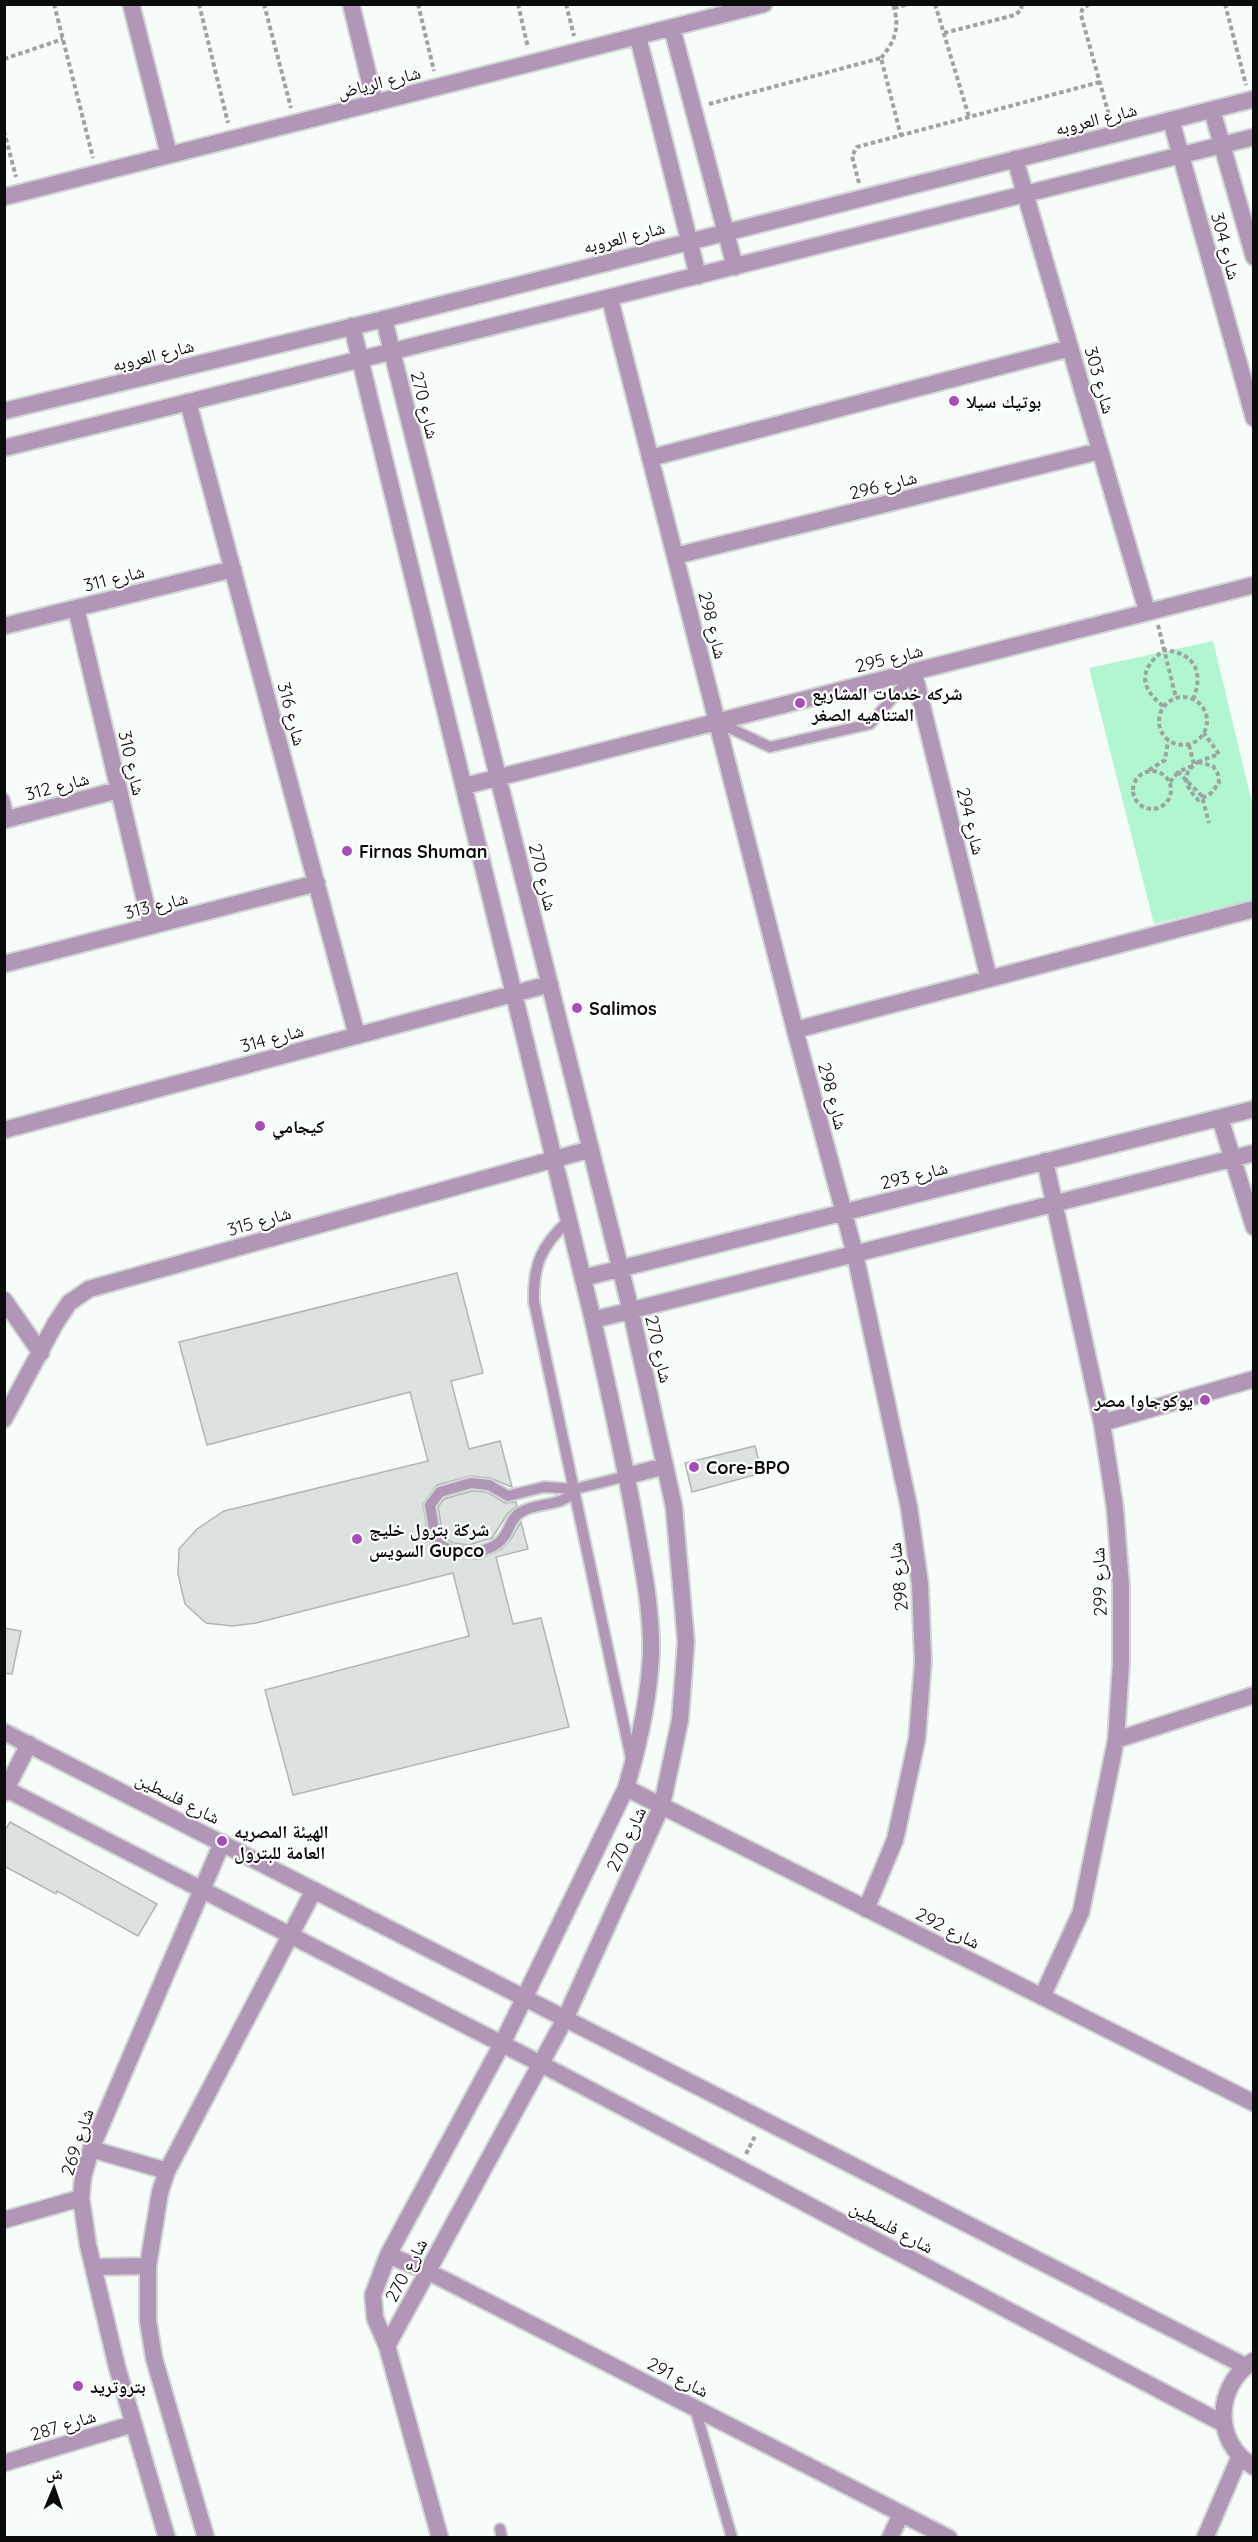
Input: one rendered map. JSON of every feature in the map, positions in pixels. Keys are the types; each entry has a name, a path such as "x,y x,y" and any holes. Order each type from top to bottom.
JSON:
{"street":[{"path":"131,4 169,155"},
{"path":"351,4 375,103"},
{"name":"شارع الرياض","path":"13,195 764,4"},
{"path":"672,28 735,267"},
{"path":"638,37 698,276"},
{"name":"شارع العروبه","path":"4,411 384,319 1252,99"},
{"name":"شارع 304","path":"1212,110 1254,257"},
{"name":"شارع 304","path":"1171,120 1254,418"},
{"path":"4,448 1254,137"},
{"name":"شارع 303","path":"1015,159 1100,451 1150,611"},
{"name":"شارع 298","path":"610,299 795,1030 855,1254 909,1508 920,1584 923,1662 917,1739 891,1852 866,1909"},
{"name":"شارع 270","path":"384,319 631,1311 665,1466 680,1552 686,1642 680,1720 662,1805 565,2019 387,2346"},
{"name":"شارع 270","path":"352,326 593,1320 627,1476 649,1607 651,1653 647,1699 626,1788 502,2044 388,2254 373,2295 375,2318 387,2346 440,2538"},
{"path":"650,458 1070,348"},
{"name":"شارع 316","path":"188,402 357,1036"},
{"name":"شارع 296","path":"675,556 1100,451"},
{"name":"شارع 311","path":"4,626 233,569"},
{"name":"شارع 295","path":"465,786 1254,585"},
{"name":"شارع 310","path":"76,608 151,926"},
{"name":"شارع 294","path":"914,672 989,979"},
{"name":"شارع 312","path":"7,819 118,790"},
{"name":"شارع 313","path":"4,963 317,883"},
{"path":"795,1030 1254,909"},
{"name":"شارع 314","path":"4,1130 550,984"},
{"name":"شارع 293","path":"583,1278 1045,1161 1253,1112"},
{"path":"1220,1118 1254,1227"},
{"name":"شارع 315","path":"4,1419 55,1324 69,1303 89,1289 591,1149"},
{"path":"593,1320 1254,1153"},
{"name":"شارع 299","path":"1042,1997 1081,1912 1116,1740 1121,1664 1120,1586 1115,1508 1102,1423 1045,1161"},
{"path":"4,1300 40,1353"},
{"path":"1102,1423 1254,1379"},
{"path":"627,1476 665,1466"},
{"path":"1116,1740 1254,1695"},
{"name":"شارع فلسطين","path":"4,1732 763,2120 1249,2363"},
{"path":"29,1744 5,1790 201,1888 502,2044"},
{"name":"شارع 292","path":"626,1788 1254,2103"},
{"name":"شارع 269","path":"167,2538 133,2424 86,2233 81,2198 83,2177 91,2149 222,1843"},
{"path":"206,2538 154,2358 146,2298 148,2266 160,2192 167,2171 314,1890"},
{"name":"شارع فلسطين","path":"502,2044 1224,2424"},
{"path":"91,2149 167,2171"},
{"path":"4,2220 81,2198"},
{"name":"شارع 291","path":"388,2254 427,2271 943,2536"},
{"path":"94,2267 148,2266"},
{"path":"1249,2363 1236,2375 1224,2398 1224,2424 1232,2446 1254,2467"},
{"name":"شارع 287","path":"4,2463 133,2424"},
{"path":"1205,2538 1240,2456"},
{"path":"890,2538 901,2514"}],"lane":[{"path":"717,721 770,747 870,724 914,672"},
{"path":"4,800 7,819"},
{"path":"569,1220 552,1236 539,1256 533,1279 534,1302 633,1766"},
{"path":"508,1496 544,1487 575,1489 627,1476"},
{"path":"514,1518 508,1496 494,1487 477,1483 440,1492 432,1499 429,1510 436,1540 445,1549 456,1553 495,1546 504,1537 514,1518 526,1509 564,1500 575,1489"},
{"path":"695,2408 732,2538"}],"path":[{"path":"54,4 97,174"},
{"path":"199,4 232,139"},
{"path":"264,4 295,124"},
{"path":"418,4 438,87"},
{"path":"518,4 532,64"},
{"path":"566,4 578,52"},
{"path":"693,108 880,58 891,46 897,31 894,6 909,4"},
{"path":"935,4 969,117"},
{"path":"944,33 1016,15 1021,10 1022,4"},
{"path":"1089,4 1082,10 1081,15 1114,134"},
{"path":"1225,4 1252,99"},
{"path":"4,59 63,39"},
{"path":"880,58 901,135"},
{"path":"862,197 852,156 856,147 1100,82"},
{"path":"4,131 13,195"},
{"path":"1150,611 1164,650 1176,698"},
{"path":"1163,706 1149,695 1144,678 1150,661 1164,650 1178,652 1190,660 1198,672 1198,686 1193,700"},
{"path":"1176,698 1193,700 1199,704 1207,717 1204,732 1195,742 1188,745 1181,746 1168,741 1159,728 1158,721 1163,706 1176,698"},
{"path":"1170,782 1178,772 1219,754 1204,732"},
{"path":"1149,770 1161,772 1170,782 1171,791 1168,801 1160,808 1142,808 1134,794 1134,786 1139,777 1149,770 1165,760 1168,741"},
{"path":"1188,745 1196,764"},
{"path":"1196,764 1213,766 1218,774 1219,783 1210,794 1198,800 1186,787 1187,771 1196,764"},
{"path":"1178,772 1193,795"},
{"path":"1178,772 1202,796 1209,823"},
{"path":"739,2168 763,2120"}],"green space":[{"path":"1213,641 1253,807 1253,900 1154,924 1089,668"}],"building":[{"name":"شركة بترول خليج السويس Gupco","path":"457,1273 483,1373 451,1381 469,1449 500,1441 512,1487 490,1478 471,1476 437,1485 423,1504 429,1541 437,1552 448,1557 480,1559 502,1549 521,1522 528,1549 496,1557 513,1624 541,1618 569,1727 293,1795 265,1690 469,1636 453,1573 256,1623 232,1626 206,1623 185,1604 178,1574 179,1549 197,1529 224,1511 428,1461 410,1392 207,1445 179,1342"},
{"path":"755,1446 762,1473 692,1492 685,1463"},
{"path":"472,1491 487,1492 505,1503 516,1502 517,1506 508,1513 492,1538 469,1545 453,1543 443,1536 438,1507 444,1499"},
{"path":"4,1628 21,1631 12,1674 4,1673"},
{"path":"10,1822 157,1904 138,1936 57,1891 56,1894 4,1866 4,1832"}],"place":[{"name":"بوتيك سيلا","path":"954,401"},
{"name":"شركه خدمات المشاريع المتناهيه الصغر","path":"800,703"},
{"name":"Firnas Shuman","path":"347,851"},
{"name":"Salimos","path":"577,1008"},
{"name":"كيجامي","path":"260,1126"},
{"name":"يوكوجاوا مصر","path":"1205,1400"},
{"name":"Core-BPO","path":"694,1467"},
{"name":"شركة بترول خليج السويس Gupco","path":"357,1539"},
{"name":"الهيئة المصريه العامة للبترول","path":"222,1841"},
{"name":"بتروتريد","path":"78,2386"}]}
